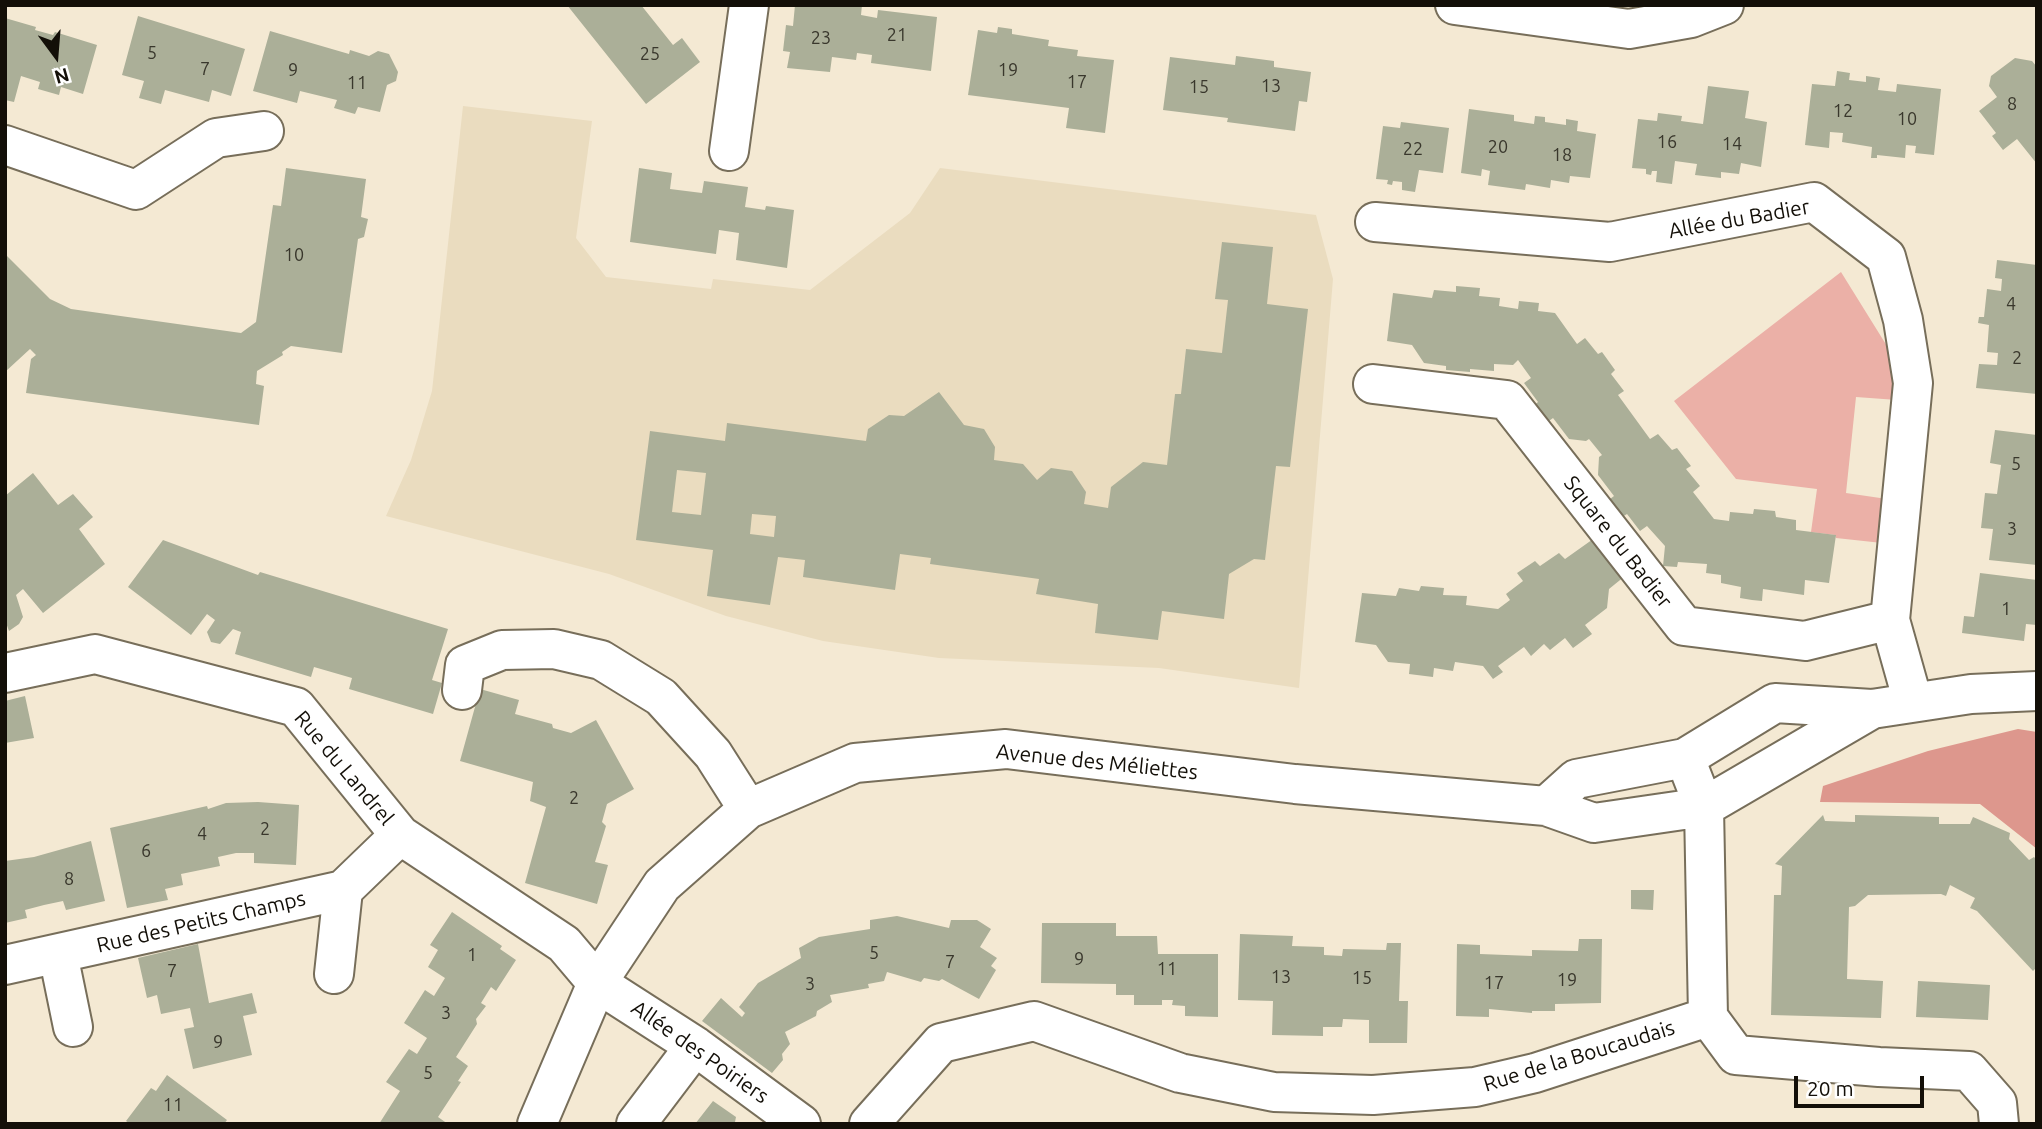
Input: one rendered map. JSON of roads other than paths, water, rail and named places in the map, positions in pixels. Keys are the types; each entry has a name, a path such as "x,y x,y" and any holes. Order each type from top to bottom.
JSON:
{"street":[{"path":"729,151 749,5"},
{"path":"1455,5 1629,29 1691,18 1724,5"},
{"path":"5,145 136,190 216,138 264,131"},
{"name":"Allée du Badier","path":"1376,222 1610,242 1814,202 1886,257 1903,320 1913,383 1890,620 1913,702"},
{"name":"Square du Badier","path":"1373,384 1507,400 1684,625 1805,641 1890,620"},
{"path":"462,690 465,665 502,650 554,649 601,660 661,697 713,754 748,809"},
{"name":"Rue du Landrel","path":"5,673 95,654 296,707 400,835 564,944 597,983"},
{"name":"Avenue des Méliettes","path":"1546,806 1576,779 1685,758 1775,703 1872,709 1971,694 2037,691"},
{"name":"Avenue des Méliettes","path":"537,1124 597,983 662,885 748,809 855,763 1006,749 1295,784 1546,806 1594,823 1704,807 1872,709"},
{"path":"1685,758 1704,807 1708,1017 1736,1055 1879,1067 1969,1071 1997,1103 1998,1124"},
{"path":"334,974 343,890 400,835"},
{"name":"Rue des Petits Champs","path":"5,965 343,890"},
{"path":"58,954 73,1027"},
{"name":"Allée des Poiriers","path":"597,983 695,1046 801,1124"},
{"name":"Rue de la Boucaudais","path":"870,1124 941,1043 1034,1021 1180,1073 1275,1092 1373,1095 1487,1084 1535,1073 1708,1017"},
{"path":"636,1124 695,1046"}]}
